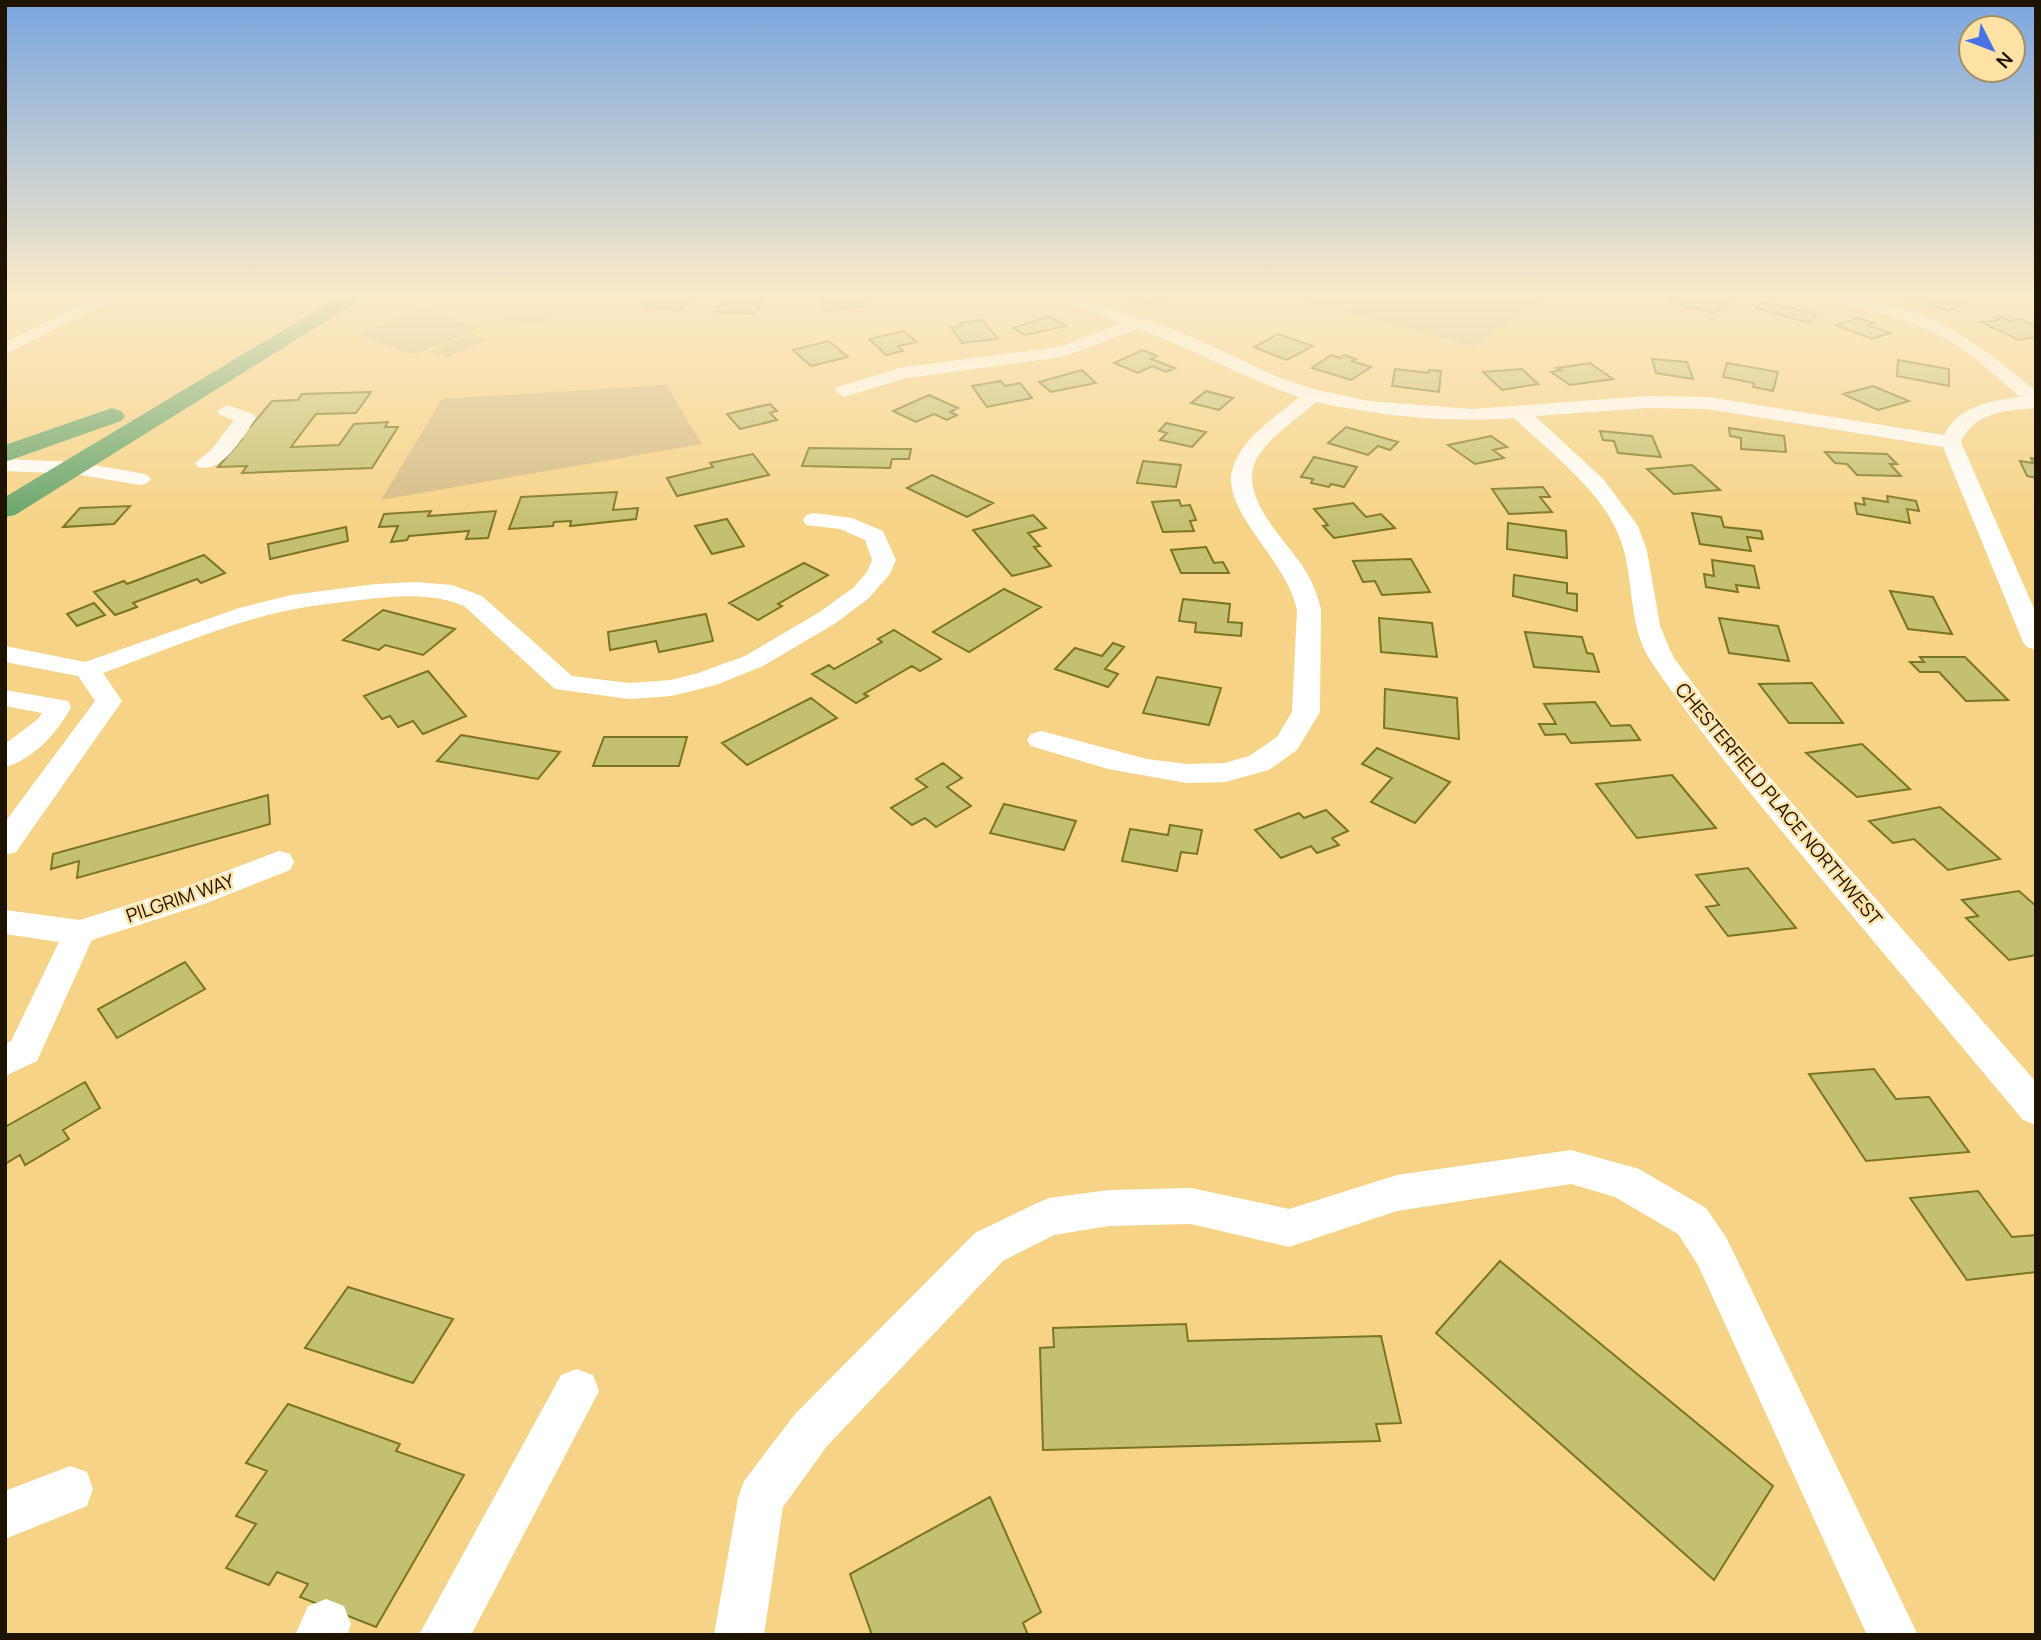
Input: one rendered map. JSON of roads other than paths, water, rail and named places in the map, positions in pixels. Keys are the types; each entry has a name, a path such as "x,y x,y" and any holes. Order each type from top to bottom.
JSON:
{"highway":[{"path":"5,509 33,463 192,382 201,375"},
{"path":"5,478 206,375"},
{"path":"5,495 33,463 123,409"}],"street":[{"path":"844,391 902,375"},
{"path":"1254,375 1312,395 1411,412 1453,415 1647,402 1708,402 1951,442"},
{"path":"2003,375 2036,402"},
{"path":"1041,740 1142,769 1189,774 1248,765 1266,758 1292,738 1306,712 1309,610 1306,596 1294,571 1247,503 1241,481 1245,462 1257,444 1312,395"},
{"path":"1951,442 1963,421 1981,411 2004,405 2036,402"},
{"path":"205,463 218,454 246,418 227,411"},
{"name":"CHESTERFIELD PLACE NORTHWEST","path":"1519,412 1596,485 1628,526 1636,551 1648,625 1654,643 1662,659 1712,729 2036,1109"},
{"path":"1951,442 2036,642"},
{"path":"33,463 140,479"},
{"path":"5,653 87,670 248,613 291,603 376,591 416,589 452,592 473,601 564,683 629,691 671,688 707,679 754,661 827,618 861,593 878,574 884,560 875,536 844,523 814,520"},
{"path":"5,844 108,701 87,670"},
{"path":"5,698 58,707 49,724 5,758"},
{"name":"PILGRIM WAY","path":"80,932 194,896 279,862"},
{"path":"5,922 80,932 24,1051 5,1061"},
{"path":"739,1635 761,1498 811,1430 989,1247 1049,1217 1108,1208 1191,1206 1289,1228 1397,1193 1571,1167 1625,1182 1692,1221 1712,1251 1893,1635"},
{"path":"444,1635 577,1391"},
{"path":"5,1515 70,1489"}]}
